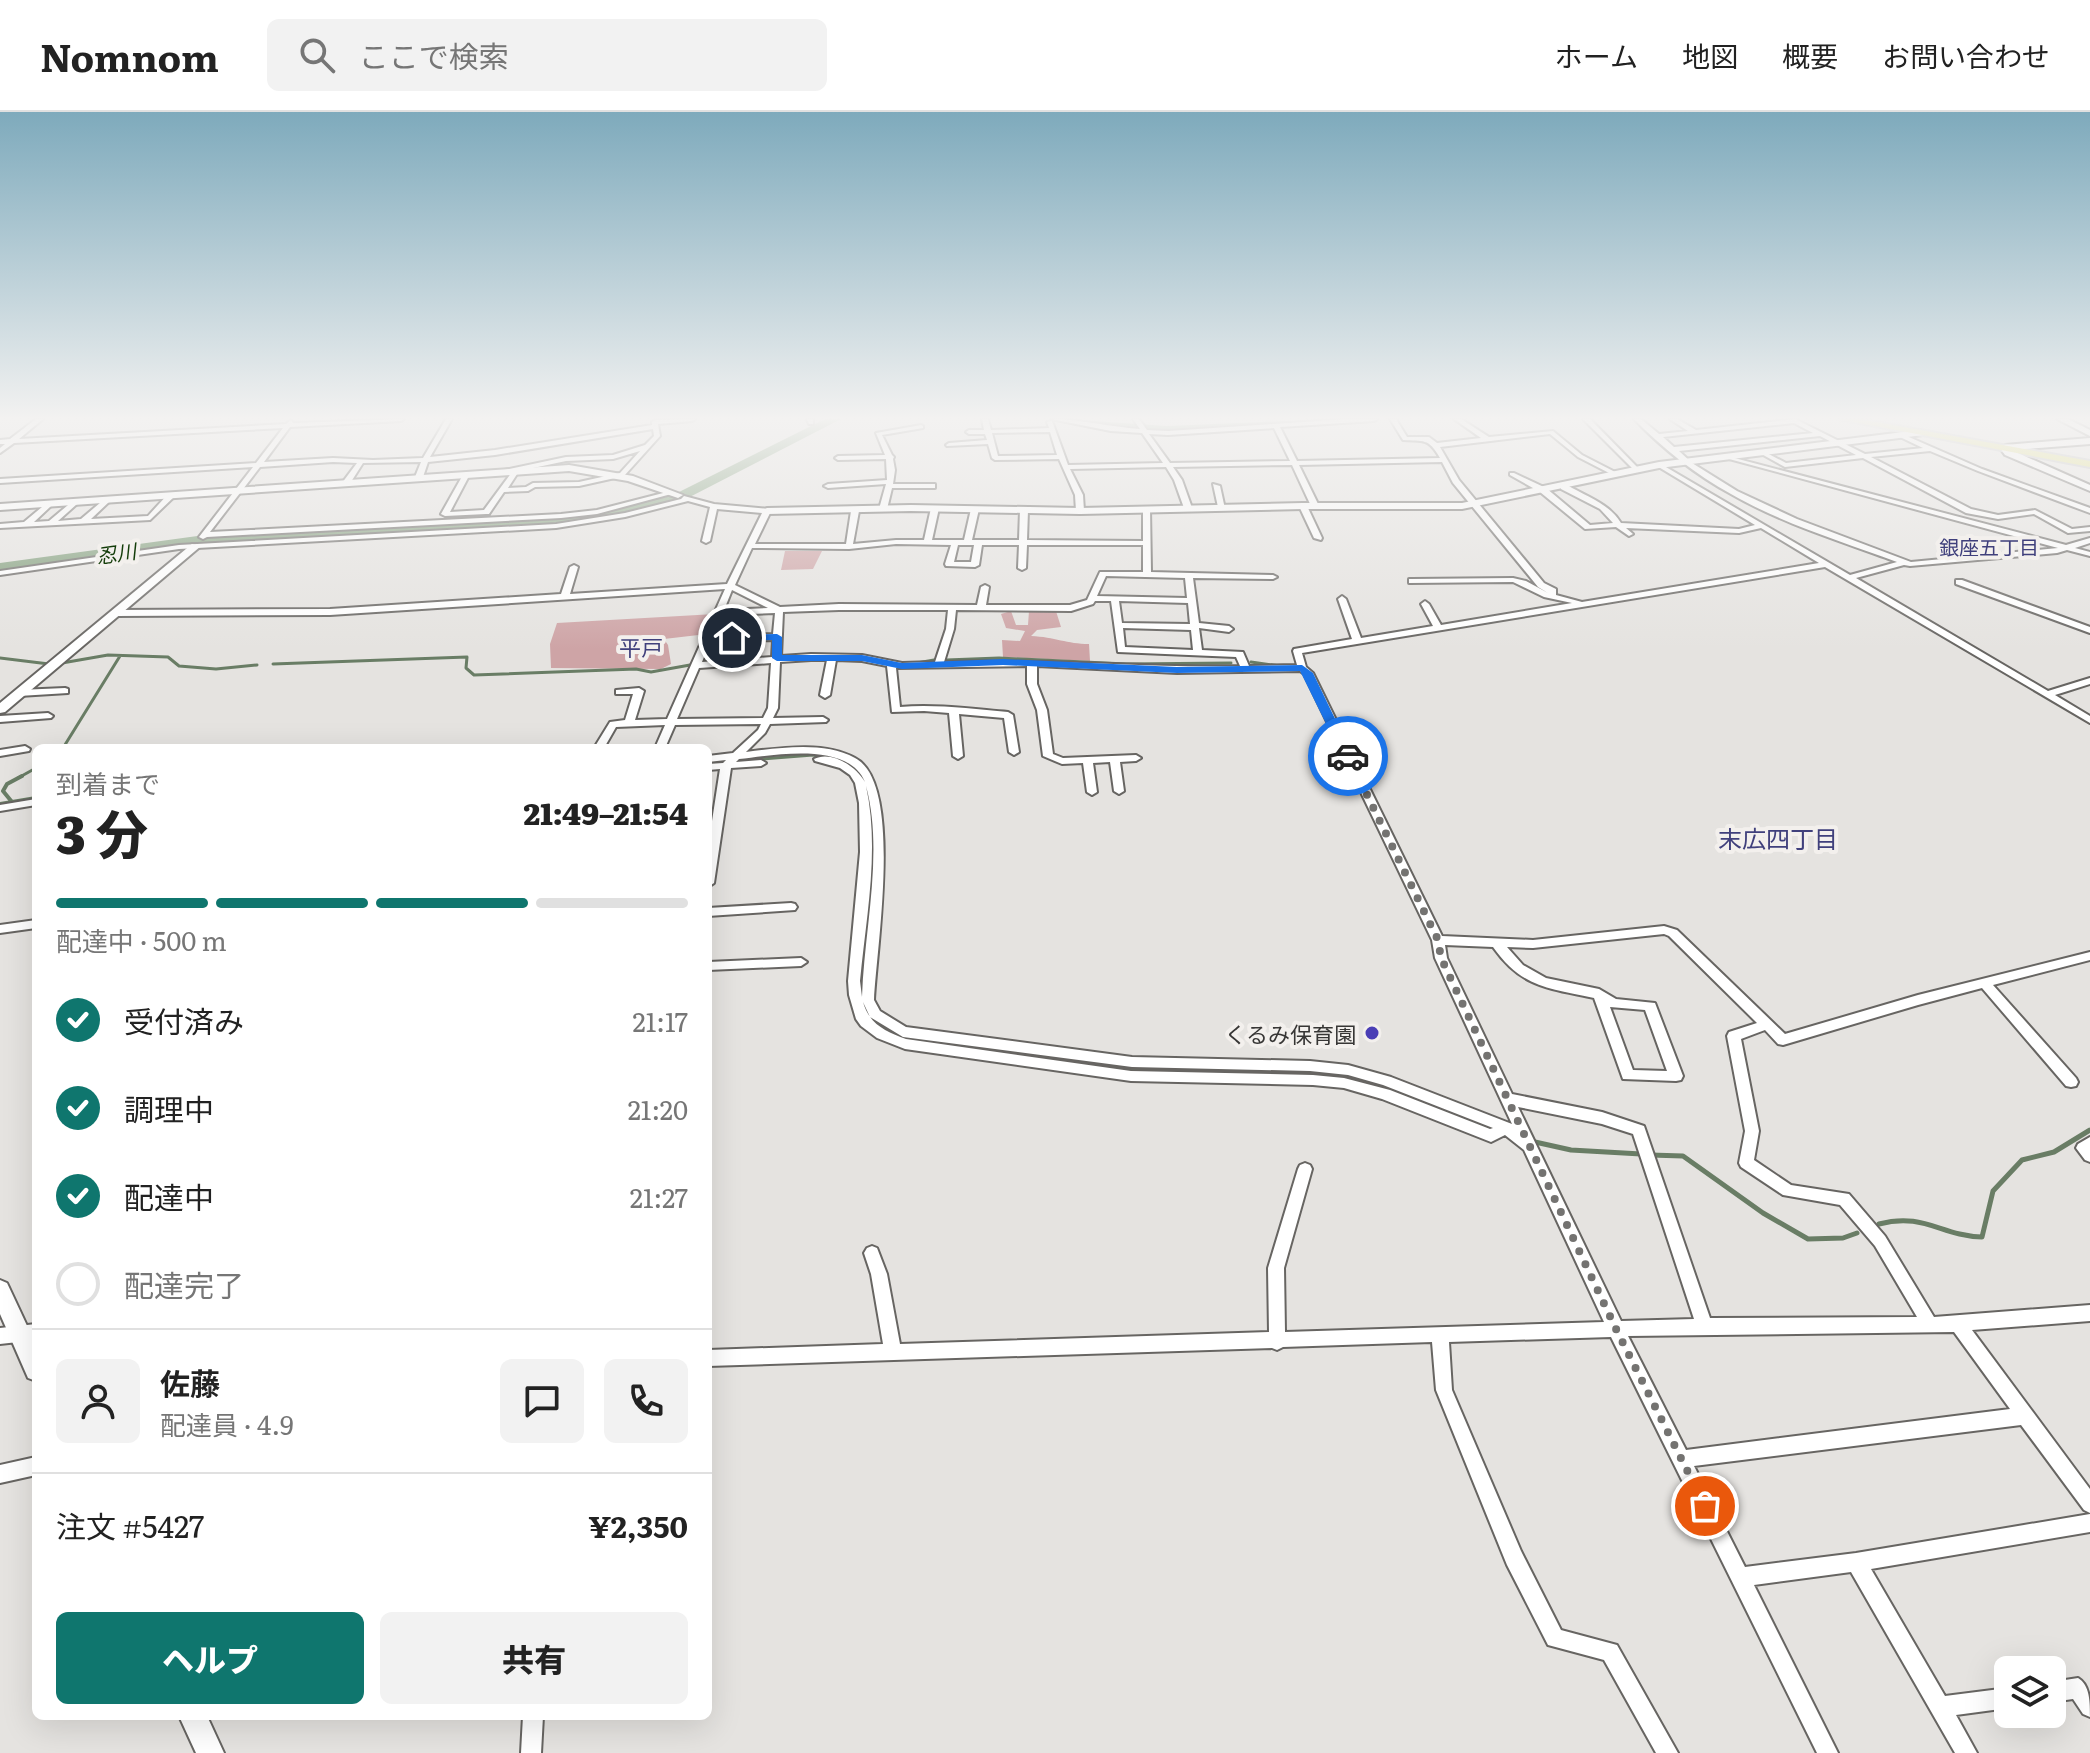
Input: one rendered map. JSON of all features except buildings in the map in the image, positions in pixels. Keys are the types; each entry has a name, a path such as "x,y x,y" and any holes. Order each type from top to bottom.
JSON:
{"street":[{"path":"0,507 163,496"},
{"path":"0,526 150,518 171,496"},
{"path":"0,709 196,546 235,496"},
{"path":"455,496 445,514 486,512 497,496"},
{"path":"205,535 561,516 681,496 714,506 767,511 935,508 1080,511 1478,505 1519,496"},
{"path":"0,573 196,546 556,526 625,515 681,496"},
{"path":"883,509 887,496"},
{"path":"1079,496 1080,511"},
{"path":"1184,496 1188,508"},
{"path":"1219,496 1222,507"},
{"path":"1310,496 1315,506"},
{"path":"1469,496 1519,560 1541,585 1553,591 1552,597"},
{"path":"1550,496 1588,527 1618,525 1739,531 1761,526"},
{"path":"1579,496 1607,511 1629,534"},
{"path":"1710,496 2090,720"},
{"path":"1740,496 1794,521 1914,564 2066,548 2090,540"},
{"path":"1870,496 2090,554"},
{"path":"1939,496 1969,511 1998,517 2035,512 2071,531 2090,529"},
{"path":"2049,496 2090,511"},
{"path":"82,523 107,499"},
{"path":"50,524 74,502"},
{"path":"25,526 48,504"},
{"path":"706,541 714,506"},
{"path":"1303,506 1318,538"},
{"path":"927,543 935,508"},
{"path":"967,543 975,509"},
{"path":"1022,568 1024,510"},
{"path":"1147,510 1147,575"},
{"path":"662,744 730,586 767,511"},
{"path":"849,547 855,511"},
{"path":"1944,525 1962,520"},
{"path":"955,543 949,564 975,565 978,543"},
{"path":"749,546 1147,543"},
{"path":"1848,578 1905,562"},
{"path":"1826,564 1297,651 1302,668 1308,673 1438,940 1441,958 1616,1329 1828,1753"},
{"path":"565,595 574,567"},
{"path":"1093,598 1103,574 1273,577"},
{"path":"1189,576 1198,653"},
{"path":"1489,580 1498,592"},
{"path":"1412,581 1522,581 1540,595 1585,604"},
{"path":"1959,582 2090,630"},
{"path":"115,613 330,612 730,586 779,610"},
{"path":"981,609 985,587"},
{"path":"720,613 839,607 1071,608 1093,598 1192,601"},
{"path":"1115,599 1121,650 1240,654 1245,668"},
{"path":"1342,599 1357,640"},
{"path":"1425,604 1438,627"},
{"path":"939,664 950,629 952,609"},
{"path":"712,766 732,761 762,731 773,708 779,610"},
{"path":"1118,625 1229,629"},
{"path":"709,639 777,637"},
{"path":"697,665 832,657 862,658 891,664 1177,670 1302,668"},
{"path":"825,695 832,657"},
{"path":"891,664 895,710 924,708 1008,715 1014,752"},
{"path":"1032,665 1032,684 1042,710 1048,756 1062,761 1136,758"},
{"path":"2047,695 2090,681"},
{"path":"19,693 65,691"},
{"path":"619,692 639,691 629,723"},
{"path":"954,710 958,756"},
{"path":"0,719 48,716"},
{"path":"601,744 613,724 823,720"},
{"path":"0,753 25,749"},
{"path":"712,759 825,760 855,774 860,783 866,830 854,981 855,1007 867,1025 883,1036 905,1044 1131,1076 1344,1083 1385,1094 1491,1136 1506,1127 1531,1149"},
{"path":"1088,760 1092,792"},
{"path":"1115,760 1119,791"},
{"path":"712,856 732,761"},
{"path":"0,800 32,795"},
{"path":"0,808 32,803"},
{"path":"712,912 791,907"},
{"path":"0,929 32,925"},
{"path":"1438,940 1533,944 1664,930 1673,933 1783,1040 2090,956"},
{"path":"1498,944 1520,972 1538,981 1599,994 1613,1003 1650,1006 1676,1076 1628,1075 1599,994"},
{"path":"712,966 801,962"},
{"path":"1985,984 2071,1082"},
{"path":"1767,1024 1734,1036 1752,1131 1746,1163 1788,1191 1844,1199 1880,1241 1930,1324"},
{"path":"1508,1099 1602,1118 1639,1130 1705,1326"},
{"path":"2090,1143 2083,1148 2090,1156"},
{"path":"1277,1342 1276,1268 1305,1169"},
{"path":"872,1253 893,1352"},
{"path":"0,1290 32,1362"},
{"path":"712,1358 1705,1326 1958,1324 2090,1313"},
{"path":"1958,1324 2090,1504"},
{"path":"1440,1336 1444,1390 1514,1558 1555,1638 1610,1652 1668,1753"},
{"path":"1681,1459 2023,1416"},
{"path":"0,1474 32,1467"},
{"path":"1740,1577 1856,1562 2090,1523"},
{"path":"1856,1562 1967,1753"},
{"path":"2066,1690 2078,1688 2090,1707"},
{"path":"1940,1707 1994,1700"},
{"path":"195,1720 210,1753"},
{"path":"531,1753 533,1720"}],"shaded area":[{"path":"785,551 822,551 813,569 781,570"},
{"path":"1055,608 1061,627 1037,630 1031,636 1089,644 1090,661 1003,657 1002,640 1020,641 1025,631 1006,628 1001,614 1011,611 1016,625 1028,625 1029,611"},
{"path":"715,614 707,634 664,639 671,664 661,669 551,668 550,644 557,623"}],"waterway":[{"name":"忍川","path":"0,568 212,539 462,527 604,514 682,496"},
{"path":"62,663 108,655 168,657 179,666 216,669 257,665"},
{"path":"65,744 120,656"},
{"path":"273,664 467,657 466,668 474,675 636,669 651,672 690,665"},
{"path":"0,658 49,664"},
{"path":"946,660 999,658 1126,664 1231,663"},
{"path":"917,663 934,660"},
{"path":"1251,662 1280,666"},
{"path":"712,763 813,755 848,763"},
{"path":"18,778 32,770"},
{"path":"12,802 3,791 7,784 22,776"},
{"path":"12,802 32,799"},
{"path":"0,804 12,802"},
{"path":"872,858 873,831"},
{"path":"865,938 862,977 866,1001 879,1021 890,1030"},
{"path":"886,1028 904,1038 1128,1068 1348,1076 1386,1087 1461,1118"},
{"path":"1476,1124 1488,1127"},
{"path":"1879,1224 1908,1221 1982,1237 1993,1191 2022,1160 2054,1152 2090,1130"},
{"path":"1535,1142 1571,1150 1641,1154"},
{"path":"1650,1155 1683,1156 1763,1213 1808,1239 1843,1238 1857,1233"}],"way so far":[{"path":"1348,756 1438,940 1441,958 1616,1329 1705,1506"}],"place":[{"name":"くるみ保育園","path":"1372,1033"}],"district":[{"name":"銀座五丁目","path":"1989,546"},
{"name":"平戸","path":"641,646"},
{"name":"末広四丁目","path":"1778,837"}],"route":[{"path":"732,638 777,637 777,658 862,658 902,666 1003,662 1177,670 1302,668 1308,673 1348,756"}]}
